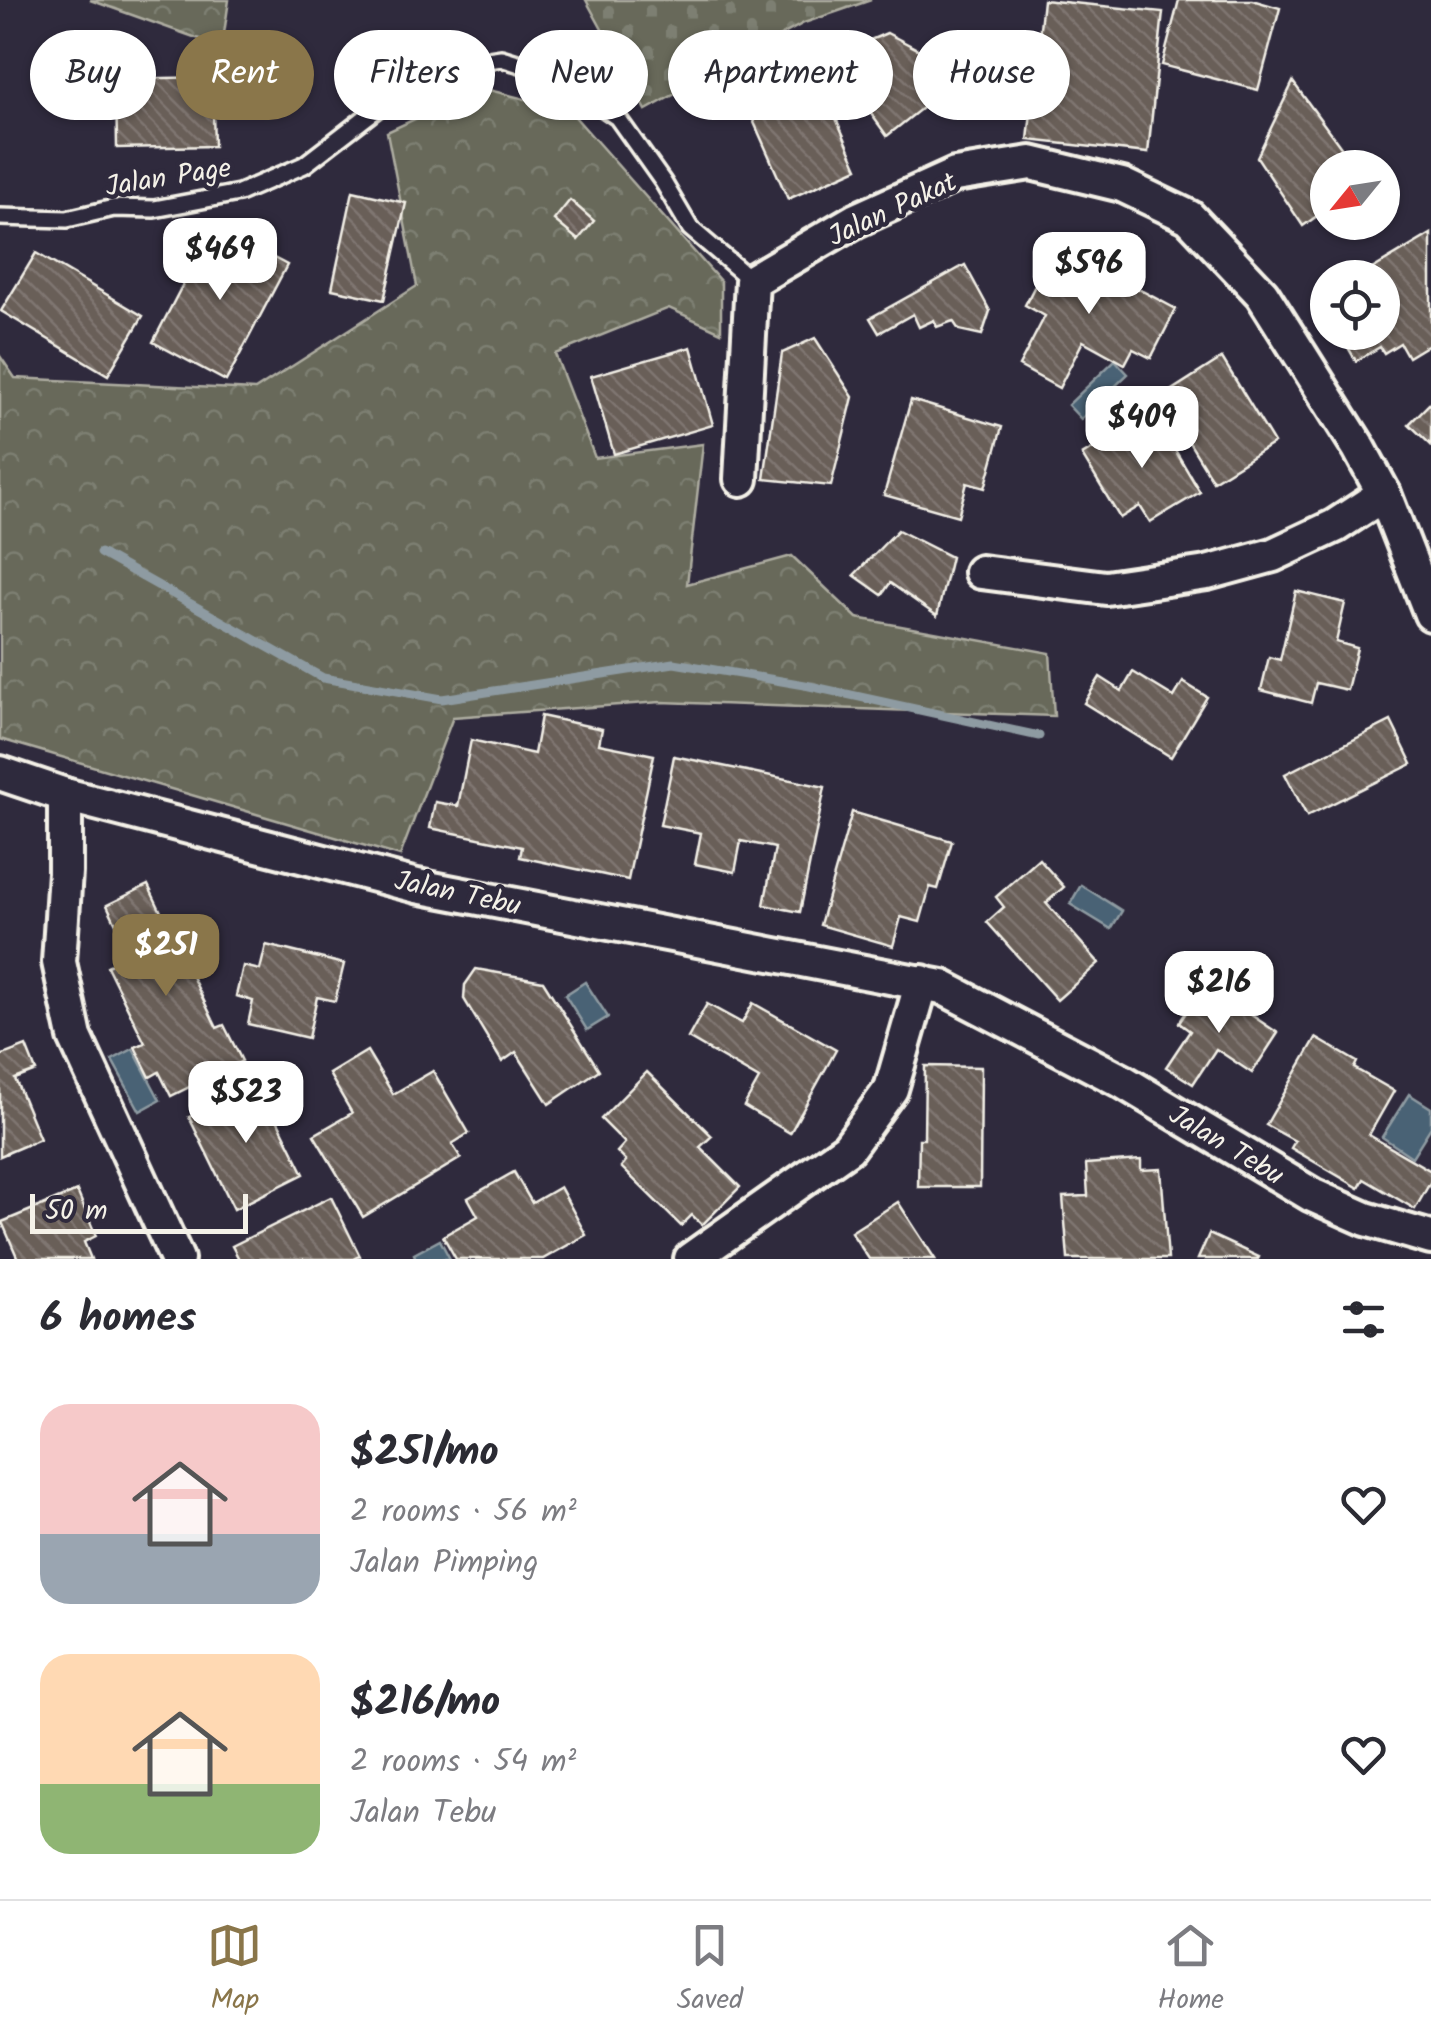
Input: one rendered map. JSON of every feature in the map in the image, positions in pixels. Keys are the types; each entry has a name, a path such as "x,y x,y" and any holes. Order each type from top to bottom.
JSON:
{"street":[{"name":"Jalan Pakat","path":"752,280 856,220 956,175 1031,163 1122,185 1189,217 1262,294 1360,448 1384,494 1431,614"},
{"path":"741,479 752,280"},
{"path":"981,572 1106,588 1207,574 1273,555 1335,526 1384,494"},
{"name":"Jalan Tebu","path":"0,774 418,886 942,987 1122,1081 1312,1195 1366,1218 1431,1238"},
{"path":"65,794 59,962 74,1036 177,1259"},
{"path":"691,1259 848,1148 891,1089 922,982"}],"lane":[{"name":"Jalan Page","path":"0,216 67,219 114,208 154,209 238,192 304,165 387,102 442,68 500,58 552,74 617,116 690,228 752,280"}],"green space":[{"path":"90,0 229,0 225,30 176,31"},
{"path":"586,0 871,0 791,30 668,30 668,98 648,109 648,30 602,30"},
{"path":"495,92 515,96 515,120 578,120 721,282 721,332 669,308 555,354 595,458 703,444 687,584 792,556 857,618 1050,653 1054,716 661,702 453,717 400,856 0,739 0,356 15,378 255,390 417,286 387,132 413,120 495,120"}],"water":[{"path":"1115,360 1128,374 1081,419 1068,405"},
{"path":"1081,885 1122,911 1111,929 1070,904"},
{"path":"585,982 608,1017 587,1030 565,995"},
{"path":"133,1049 160,1100 140,1111 112,1060"},
{"path":"1409,1094 1431,1108 1431,1127 1412,1157 1382,1137"},
{"path":"440,1240 450,1259 416,1259 414,1254"}],"building":[{"path":"1043,0 1163,12 1148,153 1028,140 1030,120 1070,120 1070,30 1040,30"},
{"path":"1179,0 1252,0 1280,8 1258,90 1162,65"},
{"path":"893,36 913,47 913,115 887,136 875,120 893,120"},
{"path":"156,78 176,78 176,120 213,120 214,146 117,148 117,120 156,120"},
{"path":"1293,82 1343,150 1310,150 1310,221 1303,226 1257,157"},
{"path":"753,120 837,120 858,168 788,199"},
{"path":"353,191 406,203 384,300 332,289"},
{"path":"570,200 594,221 578,240 554,220"},
{"path":"213,226 287,265 226,381 153,342"},
{"path":"1431,234 1431,343 1408,357 1400,343 1400,260 1387,260"},
{"path":"1056,245 1176,309 1151,358 1133,349 1125,364 1083,341 1059,388 1019,366 1045,316 1025,305"},
{"path":"36,253 143,316 108,375 1,311"},
{"path":"965,265 990,311 982,335 959,330 953,321 937,327 934,320 919,327 913,314 879,333 870,318"},
{"path":"815,338 853,397 831,486 764,479 782,353"},
{"path":"691,347 713,425 614,454 591,376"},
{"path":"1350,350 1375,350 1356,361"},
{"path":"1222,358 1274,443 1213,481 1161,397"},
{"path":"911,400 1002,427 985,488 967,483 958,516 884,495"},
{"path":"1431,402 1431,445 1409,424"},
{"path":"1153,413 1200,492 1150,522 1140,506 1120,518 1082,455"},
{"path":"898,530 951,557 937,616 890,583 882,595 854,575"},
{"path":"1296,591 1345,603 1336,642 1357,648 1347,690 1316,683 1311,703 1261,690 1269,657 1280,660"},
{"path":"1133,672 1174,697 1183,682 1207,697 1171,757 1084,703 1100,677 1122,691"},
{"path":"541,716 602,729 599,744 654,755 628,880 520,857 522,847 430,828 435,802 458,806 471,740 534,754"},
{"path":"1391,721 1412,764 1307,816 1285,774"},
{"path":"674,756 825,787 800,912 764,905 775,848 741,841 735,872 695,864 701,833 660,825"},
{"path":"852,812 952,841 938,889 930,887 920,922 901,917 893,946 820,925"},
{"path":"1039,859 1064,887 1046,903 1099,963 1057,1000 987,922 1004,907 996,897"},
{"path":"148,885 217,1028 224,1025 242,1061 171,1096 159,1072 150,1077 135,1047 145,1043 107,966 131,955 107,905"},
{"path":"266,945 344,964 335,1001 317,997 308,1038 248,1024 253,1001 236,996 243,966 260,970"},
{"path":"476,969 543,981 599,1070 549,1104 516,1052 502,1062 464,999 465,985"},
{"path":"1205,984 1278,1033 1252,1073 1216,1049 1193,1084 1166,1067 1190,1031 1179,1023"},
{"path":"753,1003 836,1050 790,1133 744,1106 759,1079 688,1038 707,1004 742,1023"},
{"path":"1316,1038 1357,1062 1354,1068 1394,1091 1369,1135 1431,1171 1431,1181 1415,1209 1364,1179 1359,1188 1291,1148 1295,1141 1266,1125"},
{"path":"26,1046 36,1071 15,1079 40,1139 0,1156 0,1056"},
{"path":"367,1051 393,1094 433,1071 469,1133 452,1144 461,1158 363,1217 314,1135 352,1113 329,1074"},
{"path":"925,1066 981,1067 980,1187 918,1187 919,1139 924,1139"},
{"path":"647,1072 712,1136 700,1147 740,1187 702,1225 692,1215 681,1226 621,1167 626,1161 617,1152 625,1143 601,1119"},
{"path":"259,1083 304,1174 234,1209 189,1117"},
{"path":"1141,1160 1141,1170 1161,1169 1168,1259 1068,1259 1063,1197 1088,1196 1086,1164"},
{"path":"514,1172 532,1203 560,1187 586,1235 543,1259 456,1259 443,1236 478,1216 468,1198"},
{"path":"77,1191 96,1236 84,1242 91,1259 18,1259 2,1222"},
{"path":"331,1197 360,1256 239,1259 232,1246"},
{"path":"898,1202 935,1259 869,1259 851,1232"},
{"path":"1209,1234 1259,1257 1198,1259"}],"waterway":[{"path":"100,553 323,678 442,699 674,663 805,685 1039,736"}]}
